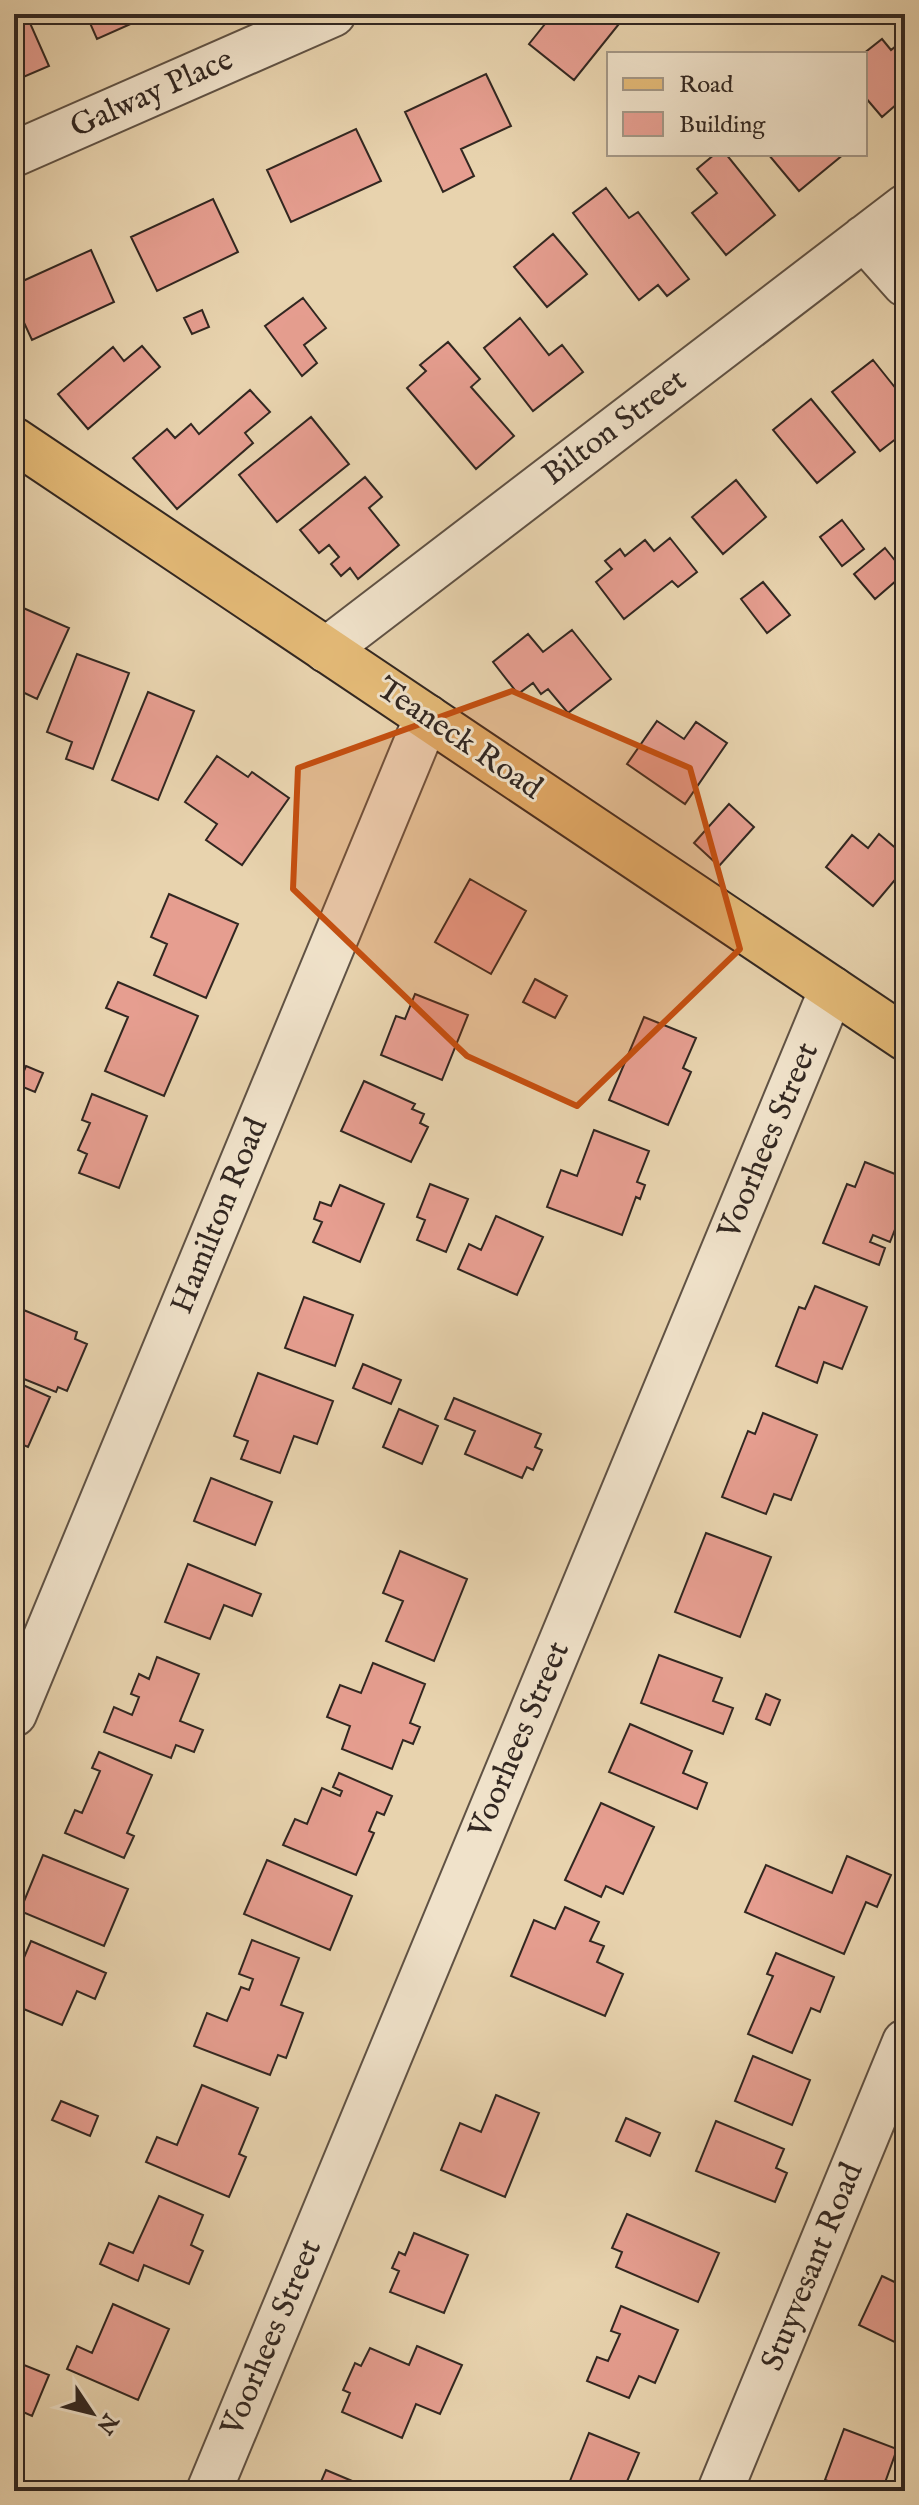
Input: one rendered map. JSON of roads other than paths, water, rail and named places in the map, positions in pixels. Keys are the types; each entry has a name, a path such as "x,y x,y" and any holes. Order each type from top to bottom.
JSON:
{"main road":[{"name":"Teaneck Road","path":"14,440 905,1038"}],"street":[{"name":"Galway Place","path":"14,154 333,14"},
{"name":"Bilton Street","path":"326,650 905,207"},
{"path":"864,238 905,284"},
{"name":"Hamilton Road","path":"14,1714 427,717"},
{"name":"Voorhees Street","path":"209,2491 832,989"},
{"name":"Stuyvesant Road","path":"720,2491 905,2042"}]}
